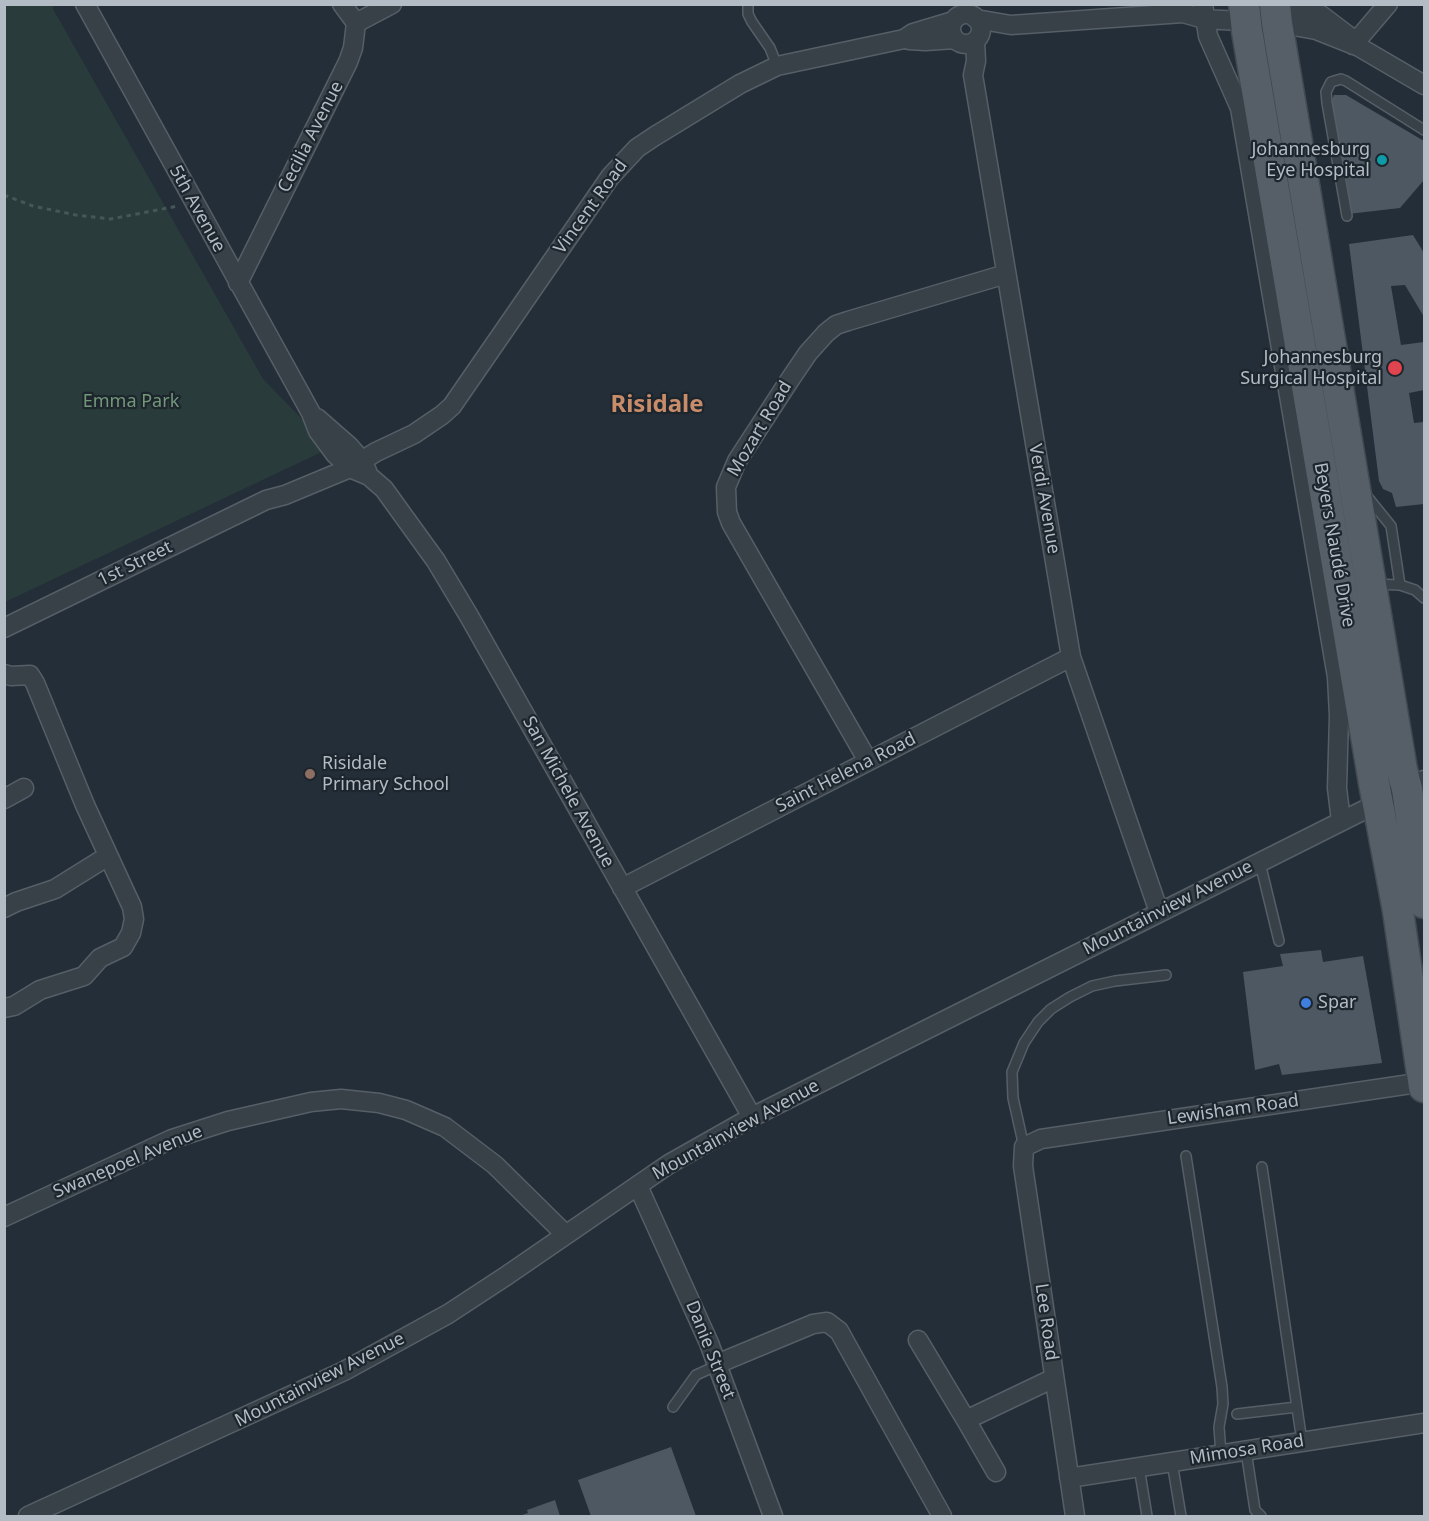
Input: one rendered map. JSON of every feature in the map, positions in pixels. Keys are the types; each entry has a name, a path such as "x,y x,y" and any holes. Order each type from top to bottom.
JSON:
{"main road":[{"name":"Beyers Naudé Drive","path":"1241,9 1398,911 1424,1084"},
{"name":"Beyers Naudé Drive","path":"1276,12 1355,482 1386,585 1402,770 1416,784 1425,903"}],"street":[{"name":"5th Avenue","path":"85,4 237,283 311,413"},
{"path":"342,4 356,24 392,4"},
{"path":"1356,44 1388,4"},
{"name":"Vincent Road","path":"904,39 965,13 1011,25 1197,10 1241,9 1276,12 1294,8 1321,15 1356,44 1425,86"},
{"name":"Beyers Naudé Drive","path":"1197,10 1237,98 1246,143 1336,677 1339,716 1337,788 1341,821"},
{"path":"965,13 981,31 967,40 951,34 965,13"},
{"name":"Cecilia Avenue","path":"237,283 348,63 353,48 356,24"},
{"name":"Vincent Road","path":"359,462 414,434 436,420 452,405 610,177 636,148 740,84 777,66 904,39 967,40 995,34 1011,25"},
{"name":"Verdi Avenue","path":"967,40 976,61 973,75 1071,657 1159,912"},
{"name":"Mozart Road","path":"868,761 731,523 727,512 726,488 737,461 797,370 818,341 836,325 1006,274"},
{"name":"San Michele Avenue","path":"311,413 384,489 436,561 464,606 752,1117"},
{"name":"1st Street","path":"4,628 266,500 285,495 359,462"},
{"name":"Saint Helena Road","path":"622,888 1071,657"},
{"path":"4,674 32,677 85,805 134,914 133,926 126,943 118,950 100,958 84,976 40,990 14,1006 4,1008"},
{"name":"Mountainview Avenue","path":"28,1516 344,1371 448,1314 683,1155 752,1117 1159,912 1260,863 1311,844 1341,821 1416,784"},
{"path":"4,799 24,788"},
{"path":"4,908 55,889 108,856"},
{"name":"Lewisham Road","path":"1024,1147 1041,1139 1424,1084"},
{"name":"Swanepoel Avenue","path":"4,1217 172,1139 228,1121 311,1102 341,1099 379,1103 406,1110 445,1127 495,1165 566,1235"},
{"name":"Lee Road","path":"1024,1147 1023,1166 1075,1516"},
{"name":"Danie Street","path":"638,1186 717,1364 773,1516"},
{"path":"717,1364 813,1324 827,1322 839,1331 942,1516"},
{"path":"918,1340 996,1472"},
{"path":"966,1420 1054,1378"},
{"name":"Mimosa Road","path":"1069,1478 1425,1423"}],"lane":[{"path":"748,4 748,14 770,48 777,66"},
{"path":"1347,216 1327,103 1326,92 1331,82 1346,81 1425,130"},
{"path":"1386,585 1415,590 1425,598"},
{"path":"1260,863 1279,941"},
{"path":"1024,1147 1013,1098 1012,1072 1024,1043 1038,1022 1051,1009 1092,986 1166,975"},
{"path":"1186,1156 1222,1387 1223,1404 1219,1427 1221,1454"},
{"path":"1263,1167 1302,1442"},
{"path":"673,1407 696,1375 717,1364"},
{"path":"1237,1414 1297,1407"},
{"path":"1246,1450 1256,1510 1260,1516"},
{"path":"1172,1462 1181,1516"},
{"path":"1138,1467 1148,1516"}],"path":[{"path":"4,195 33,206 76,215 111,219 194,203"}],"green space":[{"name":"Emma Park","path":"4,5 54,5 53,9 263,379 330,448 5,602"}],"building":[{"name":"Johannesburg Eye Hospital","path":"1334,95 1346,95 1424,141 1424,180 1400,208 1348,214 1330,104"},
{"name":"Johannesburg Surgical Hospital","path":"1413,235 1424,253 1424,317 1405,285 1391,286 1401,345 1424,342 1424,390 1409,393 1414,423 1424,422 1424,504 1396,507 1392,493 1383,489 1379,481 1349,244"},
{"path":"1321,950 1323,962 1363,956 1382,1063 1282,1075 1279,1064 1255,1070 1243,972 1283,966 1280,954"},
{"path":"671,1447 696,1516 591,1516 578,1480"},
{"path":"555,1500 560,1516 519,1516 528,1513 527,1510"}],"place":[{"name":"Johannesburg Eye Hospital","path":"1382,160"},
{"name":"Johannesburg Surgical Hospital","path":"1395,368"},
{"name":"Risidale Primary School","path":"310,774"},
{"name":"Spar","path":"1306,1003"}],"district":[{"name":"Risidale","path":"657,405"}]}
